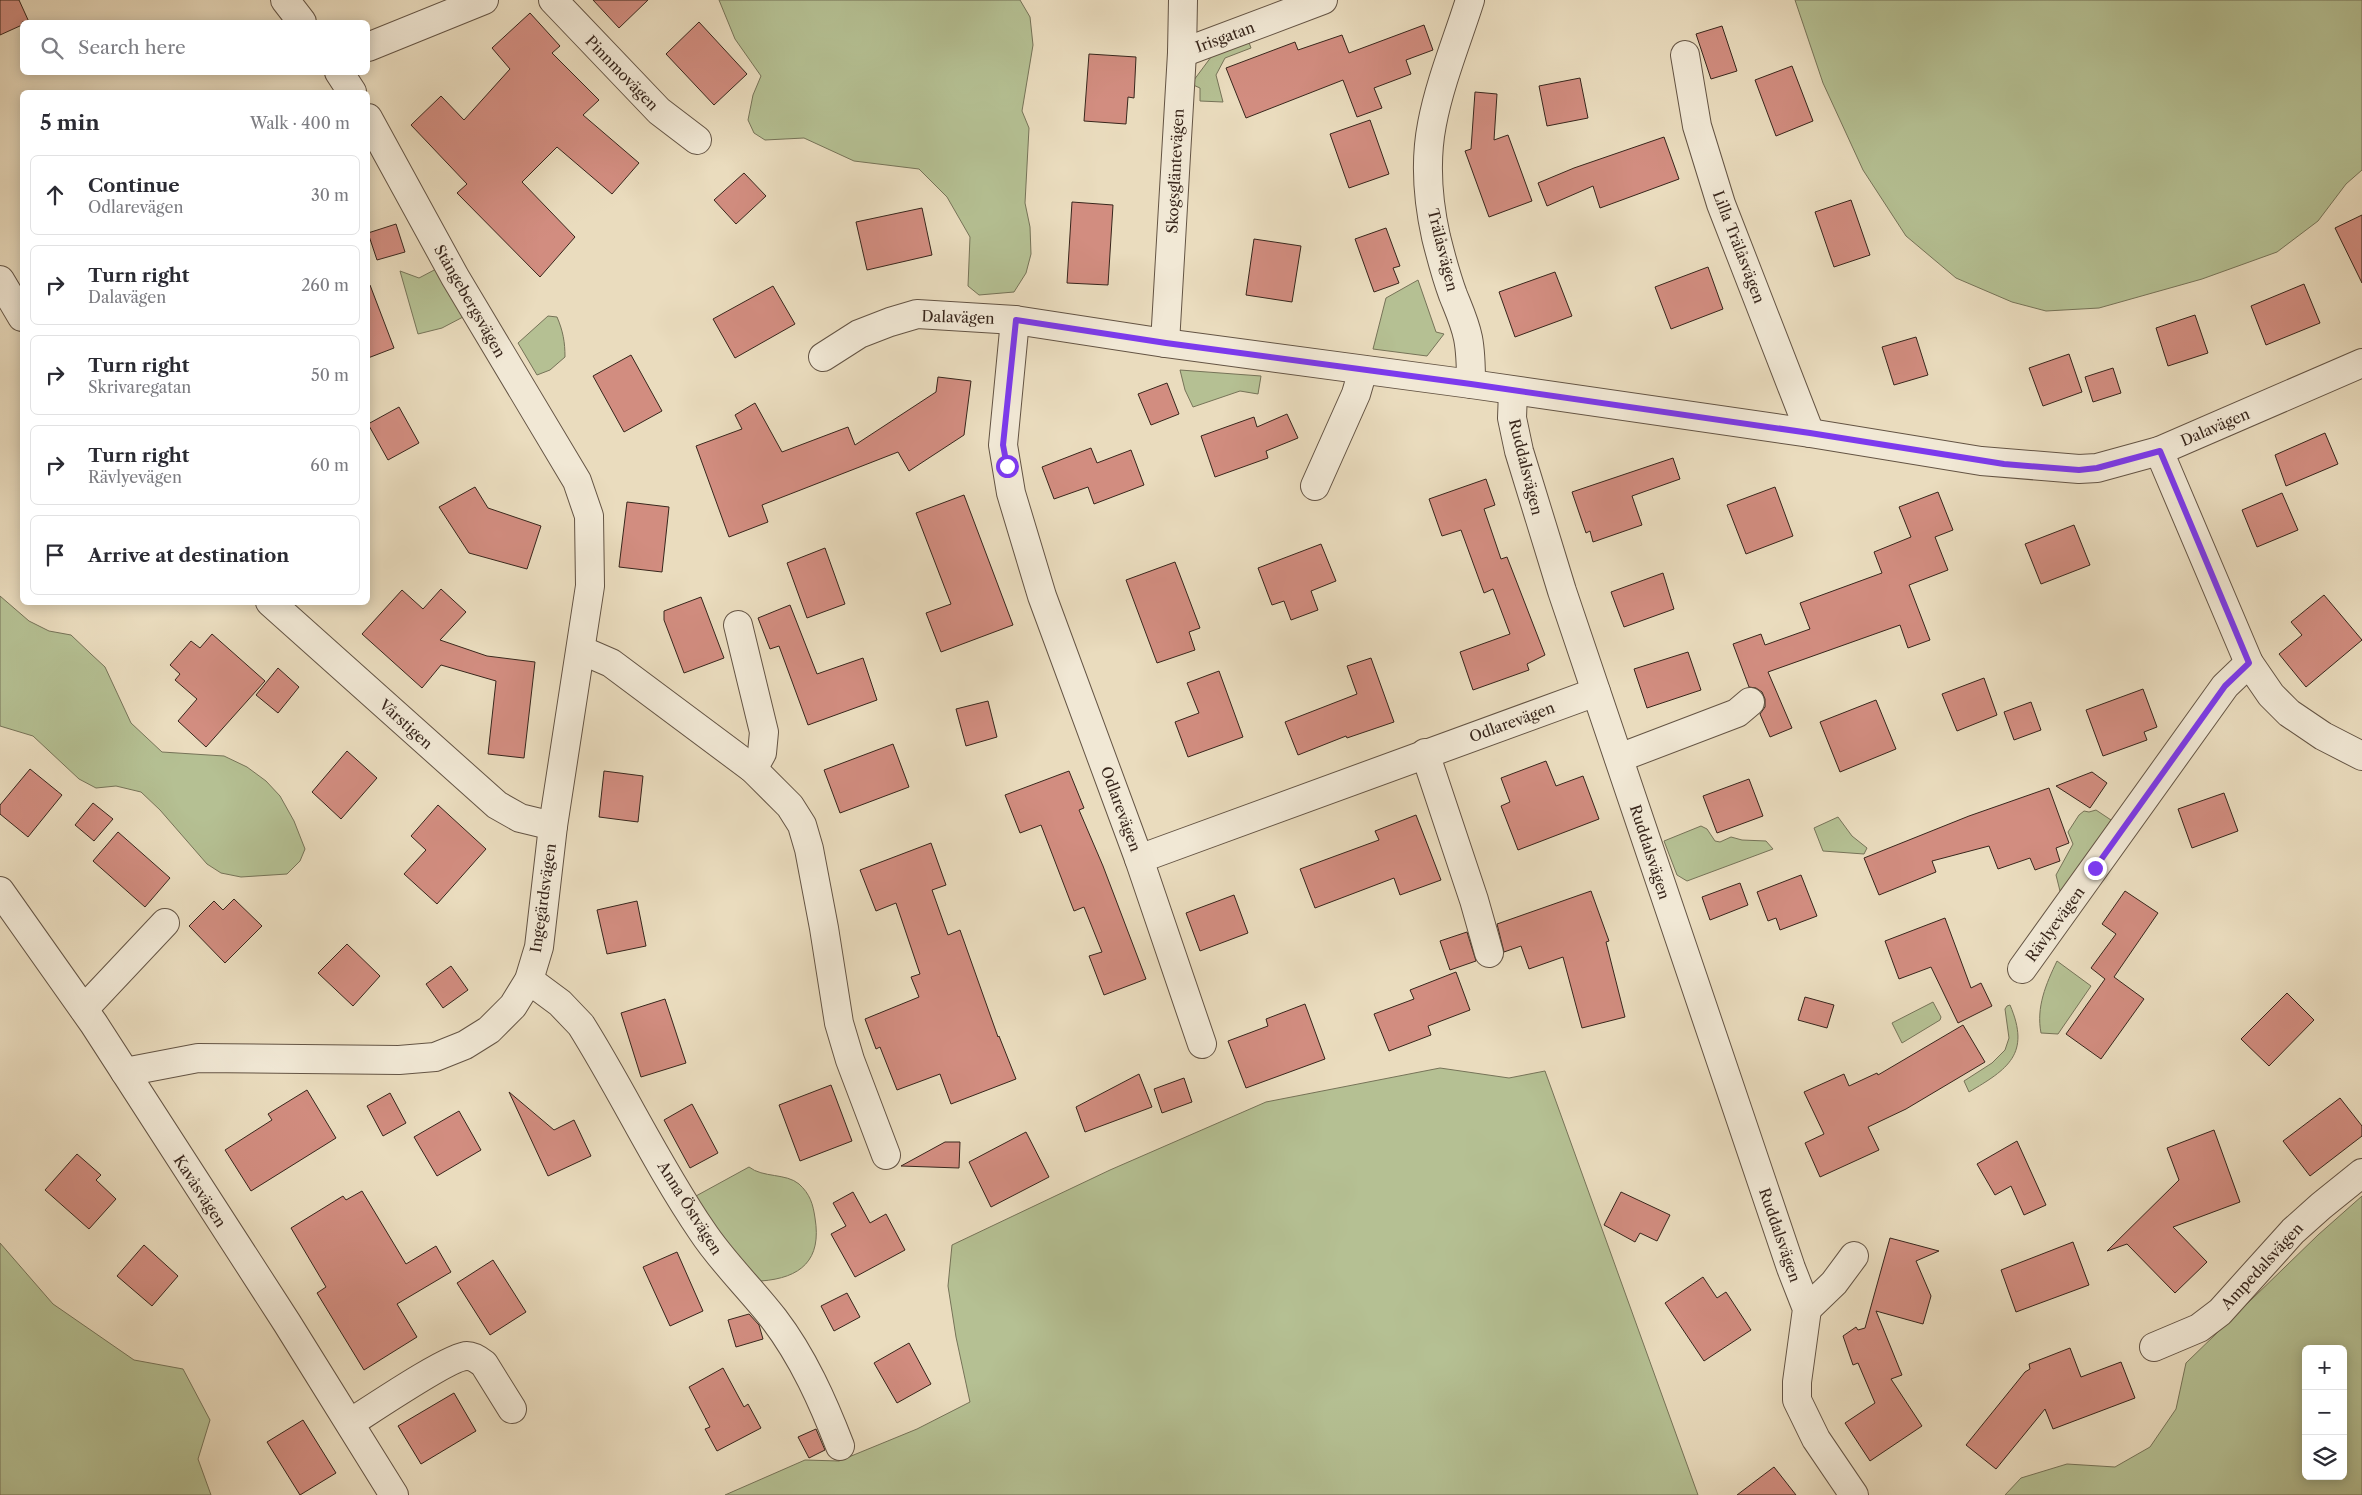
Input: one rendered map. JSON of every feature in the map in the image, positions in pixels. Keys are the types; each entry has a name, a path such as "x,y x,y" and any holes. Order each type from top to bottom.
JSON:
{"street":[{"path":"285,0 300,20"},
{"path":"370,46 484,0"},
{"name":"Pinnmovägen","path":"552,0 659,111 697,140"},
{"name":"Skogsgläntevägen","path":"1166,343 1182,53 1183,0"},
{"name":"Irisgatan","path":"1182,53 1323,0"},
{"name":"Trälåsvägen","path":"1470,0 1437,104 1432,128 1430,194 1434,227 1444,270 1463,319 1468,338 1471,359 1471,384"},
{"name":"Lilla Trälåsvägen","path":"1685,55 1697,126 1721,204 1810,433"},
{"path":"340,75 351,90"},
{"name":"Stångebergsvägen","path":"370,122 455,277 577,481"},
{"path":"0,280 20,314"},
{"name":"Dalavägen","path":"823,357 859,334 917,314 947,314 1016,320 1166,343 1471,384 1810,433 1981,461 2079,470 2104,466 2160,451 2362,363"},
{"name":"Odlarevägen","path":"1016,320 1003,445 1011,493 1042,596 1139,859 1596,692"},
{"path":"1315,486 1356,394 1363,370"},
{"name":"Ruddalsvägen","path":"1513,391 1512,418 1519,451 1562,592 1791,1268 1807,1309"},
{"path":"2160,451 2249,663 2271,695 2289,713 2323,736 2362,756"},
{"name":"Ingegärdsvägen","path":"125,1072 198,1058 399,1060 435,1057 465,1045 489,1030 513,1006 529,980 538,947 553,826 590,586 589,516 577,481"},
{"name":"Vårstigen","path":"273,605 497,805 520,818 553,826"},
{"path":"738,625 764,732 762,753 753,769"},
{"path":"581,650 611,663 753,769 790,806 802,825 809,849 823,920 839,1023 850,1060 886,1155"},
{"name":"Rävlyevägen","path":"2022,970 2225,686 2249,663"},
{"path":"1619,758 1737,713 1750,702"},
{"path":"1425,753 1474,900 1489,953"},
{"path":"1139,859 1202,1044"},
{"name":"Kavåsvägen","path":"4,905 84,1009 350,1423 394,1495"},
{"path":"84,1009 165,923"},
{"name":"Anna Östvägen","path":"529,980 560,1003 581,1026 701,1231 726,1264 774,1319 795,1349 818,1394 840,1446"},
{"name":"Ampedalsvägen","path":"2154,1347 2198,1328 2220,1312 2293,1231 2362,1173"},
{"path":"1854,1256 1834,1283 1807,1309 1799,1364 1797,1400 1816,1439 1854,1495"},
{"path":"350,1423 442,1366 467,1356 477,1359 484,1364 512,1409"}],"green space":[{"path":"719,0 1020,0 1030,17 1033,45 1022,111 1029,128 1025,203 1030,227 1031,254 1026,273 1014,292 979,295 968,286 970,237 947,197 919,169 854,161 804,138 765,140 754,133 748,120 753,95 761,76 735,39"},
{"path":"1795,0 2362,0 2362,170 2346,184 2318,221 2277,252 2202,279 2099,308 2046,311 2012,302 1956,278 1906,236 1863,170 1823,83"},
{"path":"1248,40 1251,48 1225,58 1216,75 1223,102 1200,101 1200,88 1191,84 1214,53"},
{"path":"438,268 463,317 442,328 418,334 400,271 419,278"},
{"path":"1418,280 1436,332 1444,334 1427,356 1373,349 1386,298"},
{"path":"548,316 557,317 565,346 565,357 550,370 537,375 518,343"},
{"path":"1180,370 1261,376 1258,394 1240,391 1193,407 1185,390"},
{"path":"0,596 29,621 49,631 71,635 105,667 131,723 162,752 224,756 247,767 266,781 280,796 294,821 305,849 300,861 287,874 241,877 221,873 207,864 160,810 141,792 116,786 96,788 79,779 33,736 0,726"},
{"path":"2096,810 2111,820 2064,892 2060,891 2056,875 2073,844 2068,832 2079,815 2084,811"},
{"path":"1838,817 1852,836 1867,848 1864,854 1823,851 1814,828"},
{"path":"1701,826 1707,829 1715,841 1720,842 1731,837 1742,840 1766,841 1773,849 1687,881 1677,875 1664,841"},
{"path":"2057,961 2091,986 2058,1034 2041,1033 2040,1014 2043,996"},
{"path":"1933,1002 1941,1017 1940,1020 1902,1043 1892,1023"},
{"path":"2010,1005 2016,1022 2017,1048 2005,1067 1995,1076 1969,1092 1964,1081 1992,1063 2005,1050 2009,1038 2005,1009"},
{"path":"1440,1068 1509,1078 1545,1071 1698,1495 725,1495 805,1460 839,1461 917,1429 970,1402 956,1337 948,1286 952,1245 1110,1170 1266,1102"},
{"path":"749,1167 761,1173 788,1178 794,1181 806,1192 812,1204 816,1233 812,1256 798,1271 787,1276 761,1281 736,1262 696,1196"},
{"path":"2362,1196 2362,1495 2005,1495 2021,1478 2067,1464 2115,1467 2150,1447 2176,1409 2186,1363 2318,1235"},
{"path":"0,1243 53,1304 134,1360 183,1369 210,1420 198,1459 211,1495 0,1495"}],"building":[{"path":"0,0 19,0 28,20 20,20 20,26 0,35"},
{"path":"593,0 648,0 619,28"},
{"path":"530,13 560,46 552,53 599,100 583,115 639,163 612,194 557,147 522,182 575,237 540,277 457,193 467,184 411,125 441,96 464,120 510,69 492,48"},
{"path":"699,22 747,74 714,105 666,54"},
{"path":"1424,25 1433,50 1406,60 1411,74 1374,88 1382,108 1357,117 1343,80 1246,118 1226,68 1295,42 1298,50 1342,35 1349,53"},
{"path":"1722,26 1737,71 1711,79 1696,34"},
{"path":"1089,54 1136,57 1134,98 1128,97 1126,124 1084,121"},
{"path":"1792,66 1813,121 1776,136 1755,80"},
{"path":"1580,78 1588,118 1547,126 1539,86"},
{"path":"1475,92 1497,94 1494,140 1508,135 1532,201 1489,217 1465,151 1471,149"},
{"path":"1370,120 1389,174 1349,188 1330,134"},
{"path":"1664,137 1679,179 1600,208 1593,186 1547,206 1538,183 1574,168"},
{"path":"744,173 766,196 736,224 714,200"},
{"path":"1851,200 1870,255 1834,267 1815,212"},
{"path":"1072,202 1113,205 1108,285 1067,283"},
{"path":"922,208 932,255 867,270 856,222"},
{"path":"2362,215 2362,283 2335,228"},
{"path":"396,224 405,252 377,260 370,239 370,232"},
{"path":"1386,228 1400,266 1393,268 1399,283 1374,292 1355,239"},
{"path":"1254,239 1301,246 1292,302 1246,295"},
{"path":"1708,267 1723,309 1671,329 1655,287"},
{"path":"1555,272 1572,316 1515,337 1499,292"},
{"path":"2304,284 2320,323 2266,345 2251,306"},
{"path":"370,285 394,348 370,357"},
{"path":"773,286 795,324 735,358 713,319"},
{"path":"2195,315 2208,353 2168,366 2156,328"},
{"path":"1916,337 1928,375 1894,385 1882,347"},
{"path":"2069,354 2082,392 2043,406 2029,368"},
{"path":"631,355 662,411 624,432 593,376"},
{"path":"2113,368 2121,393 2093,402 2085,377"},
{"path":"938,377 971,381 964,435 909,471 898,452 762,505 768,522 729,537 696,446 742,429 735,415 755,403 782,452 848,427 855,445 936,392"},
{"path":"1167,383 1179,414 1151,425 1138,394"},
{"path":"399,407 419,443 388,460 370,428 370,423"},
{"path":"1287,414 1298,438 1266,451 1268,458 1215,477 1201,436 1254,417 1257,427"},
{"path":"2325,433 2338,464 2286,486 2275,455"},
{"path":"1091,448 1097,463 1131,450 1144,485 1094,504 1088,487 1054,499 1042,467"},
{"path":"1673,458 1680,479 1632,496 1642,525 1593,542 1590,531 1586,533 1572,492"},
{"path":"1486,479 1495,505 1484,509 1501,559 1507,557 1545,655 1527,664 1529,670 1473,690 1460,652 1510,634 1493,589 1484,593 1461,530 1442,536 1429,499"},
{"path":"475,487 488,508 541,526 527,569 469,553 439,507"},
{"path":"1775,487 1793,536 1746,554 1727,505"},
{"path":"1938,492 1953,530 1935,537 1948,570 1909,585 1930,640 1908,648 1900,625 1768,672 1792,728 1770,737 1760,714 1765,707 1765,699 1762,692 1756,688 1749,687 1733,644 1761,634 1765,645 1810,629 1800,603 1882,573 1874,552 1911,537 1899,507"},
{"path":"2282,493 2298,530 2257,547 2242,510"},
{"path":"964,495 1013,625 941,652 926,613 951,604 916,513"},
{"path":"627,502 669,507 662,572 619,567"},
{"path":"2074,525 2090,565 2041,584 2025,544"},
{"path":"1321,544 1336,581 1311,591 1318,610 1291,620 1284,601 1272,605 1258,568"},
{"path":"825,548 845,604 807,618 787,563"},
{"path":"1175,562 1200,628 1189,632 1195,650 1157,663 1126,580"},
{"path":"1663,573 1674,609 1624,627 1611,592"},
{"path":"441,589 466,612 440,640 487,656 535,662 524,758 488,754 496,681 441,665 422,688 362,634 402,590 423,609"},
{"path":"2324,595 2362,640 2306,687 2279,654 2302,635 2291,622"},
{"path":"701,597 724,658 684,673 664,620 664,611"},
{"path":"790,605 817,674 863,658 877,700 808,725 779,646 770,649 758,618"},
{"path":"212,634 265,681 206,747 178,721 197,699 175,680 180,674 170,665 191,641 200,648"},
{"path":"1688,652 1701,690 1647,708 1634,669"},
{"path":"1371,658 1394,722 1347,738 1346,736 1298,755 1285,722 1357,694 1347,666"},
{"path":"278,668 299,687 278,713 256,695"},
{"path":"1219,671 1243,737 1188,757 1175,722 1199,713 1187,683"},
{"path":"1984,678 1997,715 1957,731 1942,694"},
{"path":"2143,689 2157,727 2144,732 2147,740 2103,756 2086,710"},
{"path":"1876,700 1896,749 1840,772 1820,722"},
{"path":"988,701 997,737 966,746 956,709"},
{"path":"2031,702 2041,730 2014,740 2004,712"},
{"path":"893,744 909,787 840,813 824,770"},
{"path":"347,751 377,778 341,819 312,792"},
{"path":"1546,761 1556,786 1583,776 1599,819 1518,850 1501,806 1510,802 1501,778"},
{"path":"30,769 62,795 28,837 0,814 0,805"},
{"path":"604,771 643,776 638,822 599,817"},
{"path":"1069,771 1084,808 1079,810 1103,866 1146,979 1104,995 1089,956 1102,952 1084,907 1074,911 1041,825 1020,833 1005,795"},
{"path":"2092,772 2107,783 2090,808 2056,786"},
{"path":"1749,779 1763,816 1717,833 1703,796"},
{"path":"2049,788 2069,843 2056,848 2060,861 2035,870 2030,858 1998,869 1989,846 1932,861 1936,872 1879,895 1864,858 1969,816"},
{"path":"2224,793 2238,831 2192,848 2178,809"},
{"path":"93,803 113,819 94,841 75,825"},
{"path":"438,805 486,849 437,904 404,874 426,850 411,836"},
{"path":"1416,815 1441,880 1400,895 1394,878 1315,908 1300,869 1379,840 1375,831"},
{"path":"118,832 170,878 145,907 93,861"},
{"path":"931,843 946,885 932,890 948,935 960,930 998,1037 1016,1079 951,1104 940,1074 897,1090 880,1047 876,1049 865,1019 919,997 911,977 920,974 896,903 876,911 860,870"},
{"path":"1801,875 1817,916 1780,930 1776,918 1768,921 1757,892"},
{"path":"1740,883 1748,905 1710,920 1702,897"},
{"path":"1591,891 1609,941 1606,942 1625,1017 1582,1028 1563,957 1529,969 1521,946 1504,952 1497,924"},
{"path":"2125,891 2158,913 2114,977 2144,999 2101,1059 2066,1034 2105,979 2091,968 2116,934 2102,924"},
{"path":"1234,895 1248,933 1200,951 1186,913"},
{"path":"234,899 262,926 225,963 189,926 214,901 223,910"},
{"path":"637,901 646,946 607,954 597,910"},
{"path":"1945,918 1971,988 1981,983 1992,1006 1958,1023 1931,967 1899,979 1885,941"},
{"path":"1467,932 1476,961 1450,970 1440,941"},
{"path":"347,944 380,976 353,1006 318,973"},
{"path":"451,966 468,990 443,1008 426,984"},
{"path":"1456,972 1470,1010 1428,1026 1431,1035 1389,1051 1374,1014 1414,999 1410,990"},
{"path":"2287,993 2314,1020 2269,1066 2241,1039"},
{"path":"1805,997 1834,1005 1827,1028 1798,1020"},
{"path":"665,999 686,1063 641,1077 621,1013"},
{"path":"1305,1004 1325,1059 1246,1088 1228,1041 1268,1026 1266,1019"},
{"path":"1963,1025 1985,1062 1906,1109 1868,1127 1879,1150 1820,1177 1805,1143 1824,1134 1804,1092 1844,1074 1849,1086 1877,1073 1878,1075"},
{"path":"1139,1074 1152,1107 1085,1132 1076,1107"},
{"path":"1184,1078 1192,1102 1162,1113 1154,1089"},
{"path":"831,1085 852,1141 800,1161 779,1105"},
{"path":"307,1090 336,1138 251,1191 225,1150 272,1120 268,1114"},
{"path":"509,1092 554,1130 574,1120 591,1156 548,1176"},
{"path":"390,1093 406,1123 383,1136 367,1106"},
{"path":"2340,1098 2362,1126 2362,1136 2310,1176 2283,1141"},
{"path":"692,1104 718,1153 690,1168 664,1120"},
{"path":"459,1111 481,1150 437,1176 414,1137"},
{"path":"2214,1130 2240,1202 2173,1227 2207,1262 2175,1293 2127,1244 2107,1251 2179,1180 2167,1148"},
{"path":"1026,1132 1049,1177 991,1207 969,1162"},
{"path":"2017,1141 2046,1205 2024,1215 2011,1186 1995,1195 1977,1164"},
{"path":"945,1142 960,1142 959,1168 901,1166"},
{"path":"77,1154 101,1175 96,1180 116,1199 89,1229 45,1190"},
{"path":"362,1191 406,1264 436,1246 451,1272 397,1304 417,1337 364,1370 317,1293 326,1287 291,1228 343,1196 346,1200"},
{"path":"853,1192 870,1223 886,1214 905,1250 855,1277 831,1234 846,1226 833,1203"},
{"path":"1621,1192 1670,1215 1657,1241 1640,1233 1635,1242 1604,1225"},
{"path":"1890,1238 1939,1251 1916,1261 1931,1296 1923,1324 1876,1311 1902,1375 1891,1379 1922,1426 1870,1461 1845,1423 1875,1403 1858,1363 1853,1365 1843,1336 1856,1327 1858,1330 1865,1328"},
{"path":"2073,1242 2089,1285 2016,1312 2001,1270"},
{"path":"144,1245 178,1276 152,1306 117,1276"},
{"path":"677,1252 703,1311 670,1326 643,1267"},
{"path":"493,1260 526,1312 490,1335 457,1283"},
{"path":"1703,1277 1717,1298 1726,1292 1751,1330 1704,1361 1665,1303"},
{"path":"847,1293 860,1317 834,1331 821,1306"},
{"path":"749,1314 759,1325 763,1339 736,1347 728,1320"},
{"path":"909,1343 931,1384 897,1403 874,1363"},
{"path":"2070,1348 2081,1377 2121,1362 2135,1398 2053,1429 2045,1409 1996,1469 1966,1445 2025,1372 2030,1369 2029,1364"},
{"path":"723,1368 744,1407 748,1404 761,1428 717,1451 705,1429 710,1427 689,1387"},
{"path":"454,1393 476,1431 421,1464 398,1426"},
{"path":"303,1420 336,1473 300,1495 267,1442"},
{"path":"816,1429 825,1450 809,1458 798,1437"},
{"path":"1774,1467 1796,1495 1737,1495"}],"route":[{"path":"1007,466 1003,445 1016,320 1166,343 1471,384 1810,433 2004,464 2079,470 2097,468 2160,451 2224,608 2249,663 2234,675 2225,686 2095,868"}]}
